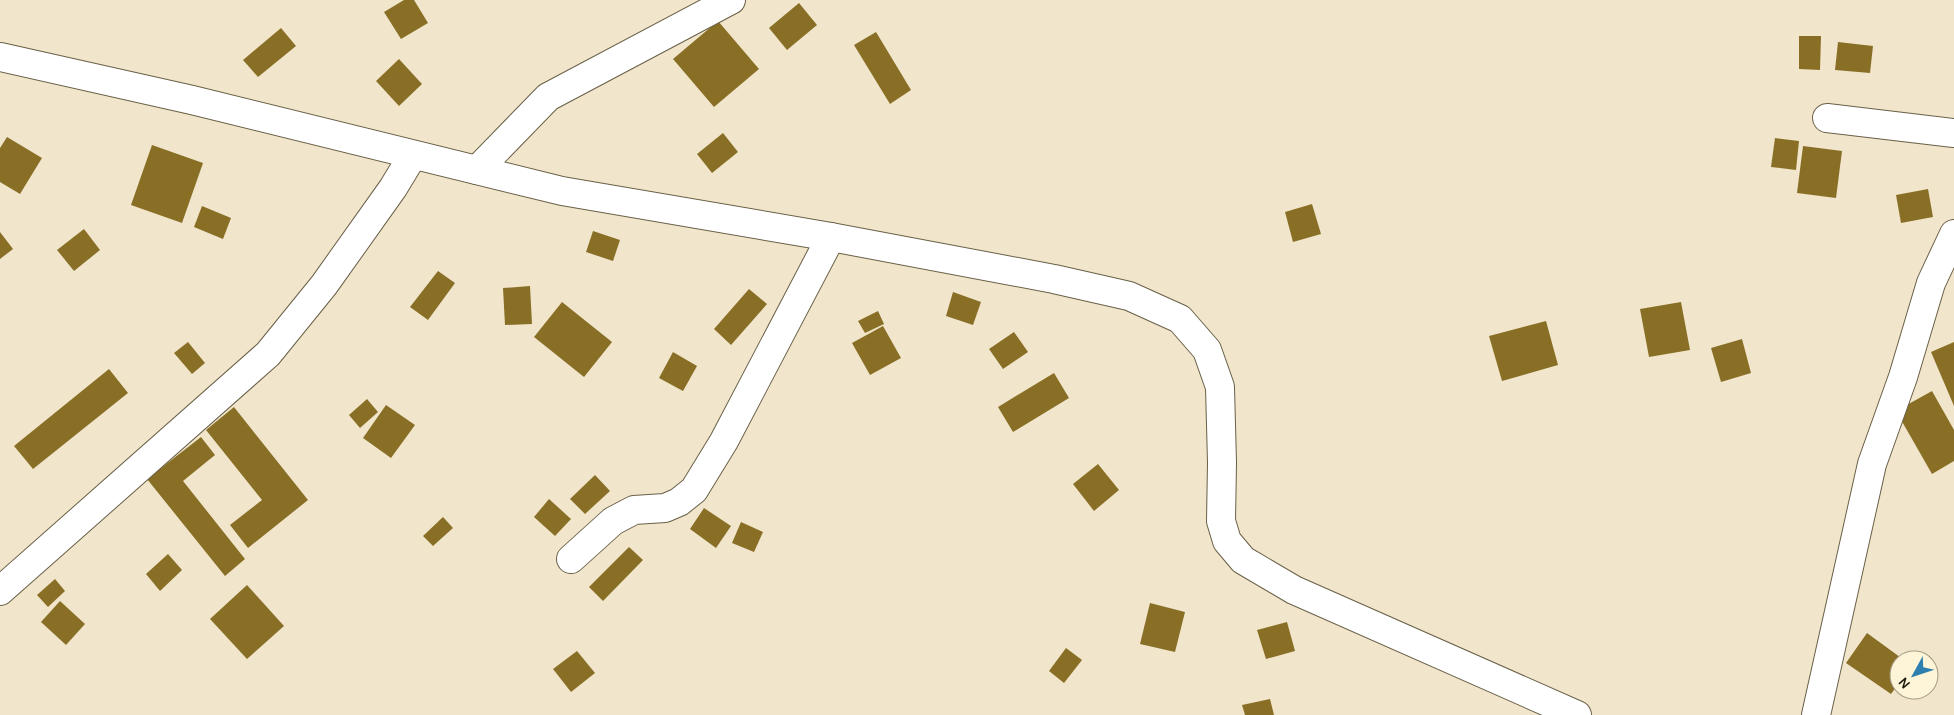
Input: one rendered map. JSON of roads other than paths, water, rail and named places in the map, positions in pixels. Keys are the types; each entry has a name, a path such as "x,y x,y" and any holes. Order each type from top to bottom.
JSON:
{"street":[{"path":"477,170 548,97 731,0"},
{"path":"0,57 192,100 562,191 1054,278 1129,296 1180,319 1207,350 1220,387 1222,463 1220,521 1227,541 1243,560 1294,590 1577,715"},
{"path":"1827,118 1954,133"},
{"path":"0,591 268,354 324,285 393,188 413,155"},
{"path":"1816,715 1872,464 1903,377 1931,283 1954,234"},
{"path":"571,559 613,521 634,510 665,508 679,502 694,490 724,441 830,237"}]}
